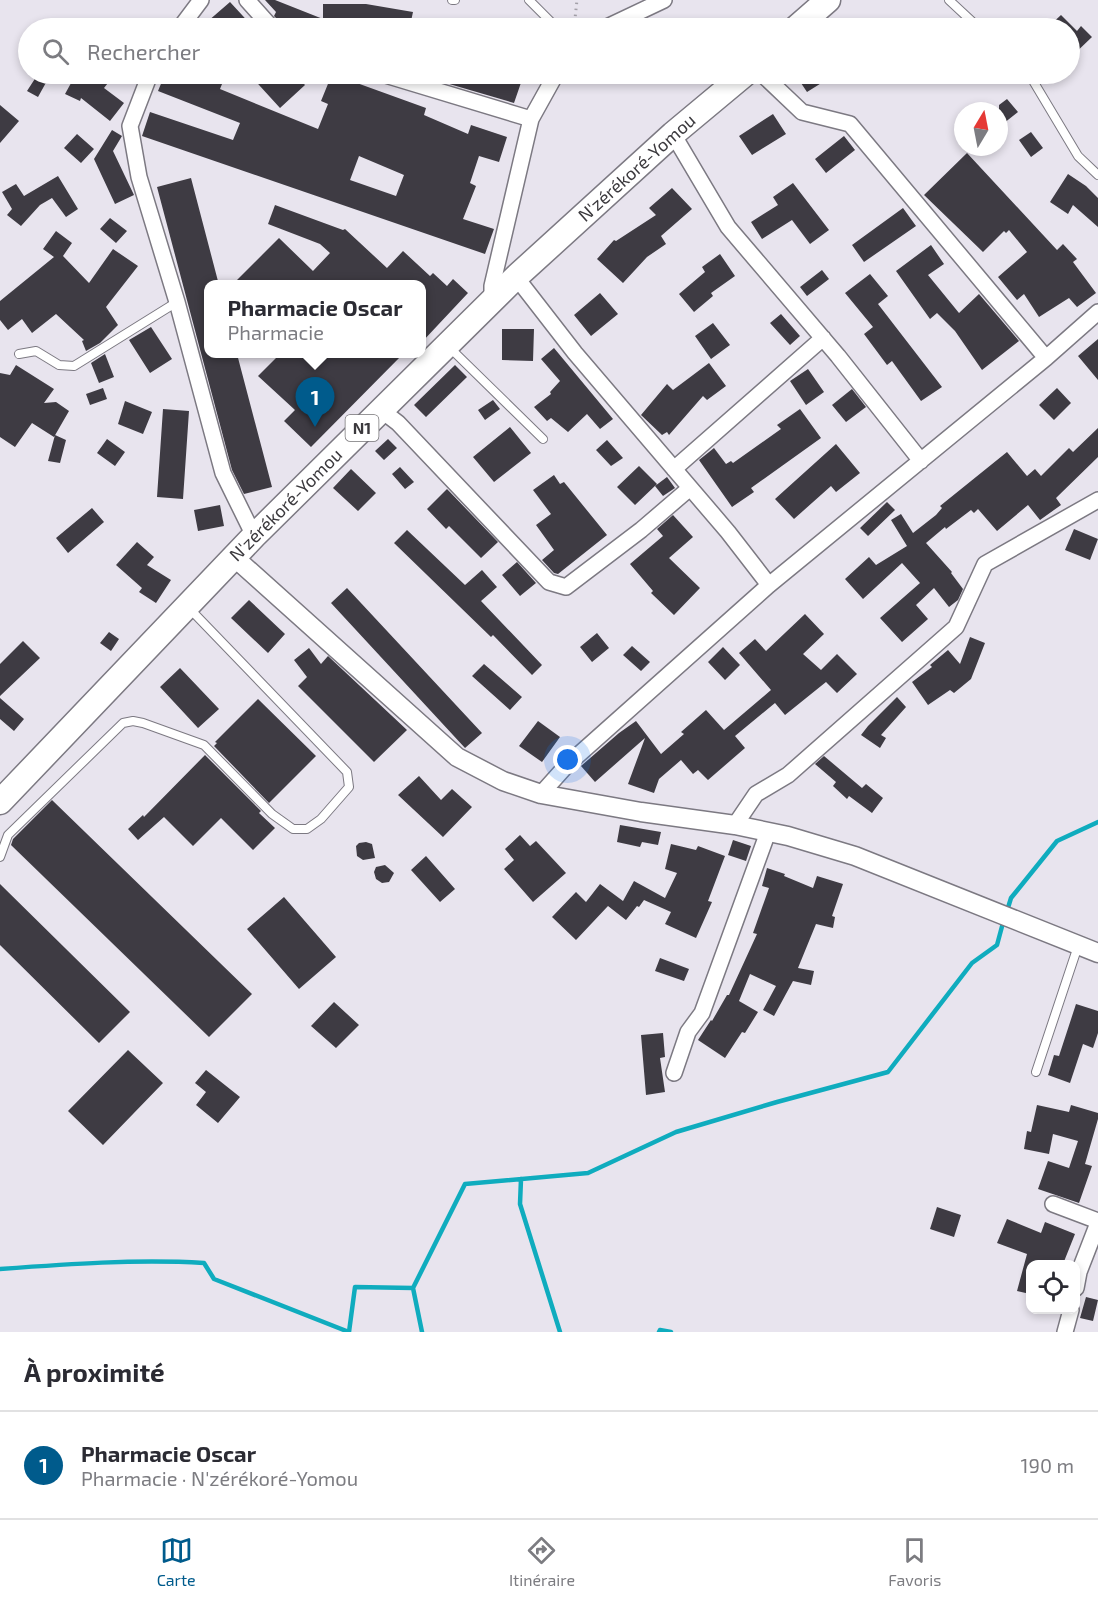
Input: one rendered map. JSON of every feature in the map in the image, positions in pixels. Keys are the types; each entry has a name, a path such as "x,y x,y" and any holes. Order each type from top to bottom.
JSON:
{"highway":[{"path":"807,18 828,0"},
{"name":"N'zérékoré-Yomou","path":"0,802 254,536 516,276 673,134 733,84"}],"street":[{"path":"188,18 201,0"},
{"path":"248,0 263,18"},
{"path":"626,18 664,0"},
{"path":"146,84 130,126 139,177 177,302 223,473 254,536"},
{"path":"415,84 531,119"},
{"path":"492,300 492,286 531,119 550,84"},
{"path":"773,84 802,112 850,124 1046,358"},
{"path":"673,134 728,227 823,338 921,461"},
{"path":"516,276 575,353 728,532 769,585"},
{"path":"541,794 567,765 769,585 1046,358 1098,312"},
{"path":"674,469 823,338"},
{"path":"381,410 398,423 549,582 566,587 641,530 690,488"},
{"path":"735,825 756,794 788,775 956,627 985,564 1098,500"},
{"path":"234,557 457,757 503,781 541,794 641,812 735,825 788,836 855,856 1098,953"},
{"path":"674,1073 688,1032 702,1013 768,832"},
{"path":"1053,1204 1098,1222 1080,1269"},
{"path":"1065,1332 1070,1314"}],"lane":[{"path":"529,0 547,18"},
{"path":"949,0 968,18"},
{"path":"1035,84 1078,156 1098,175"},
{"path":"19,354 36,351 59,365 74,366 177,302"},
{"path":"447,345 543,439"},
{"path":"0,857 8,836 123,723 133,721 178,734 204,745 272,814 293,829 306,829 321,819 349,787 347,772 188,606"},
{"path":"1036,1072 1078,946"}],"path":[{"path":"575,18 577,0"}],"building":[{"path":"265,0 275,0 320,18 276,18 274,16 276,12"},
{"path":"230,2 245,18 212,18"},
{"path":"323,4 366,4 413,12 412,18 323,18"},
{"path":"1081,26 1092,37 1080,48"},
{"path":"32,84 45,84 38,97 27,91"},
{"path":"70,84 107,84 104,88 124,103 110,121 81,98 80,101 65,94"},
{"path":"161,84 222,84 220,89 318,129 328,104 321,101 328,84 360,84 426,108 424,115 468,134 471,125 507,137 499,162 479,156 470,183 476,186 463,219 494,229 485,254 142,136 150,112 233,140 240,123 158,91","holes":["359,156 404,175 396,196 350,180"]},
{"path":"258,84 304,84 305,85 280,108"},
{"path":"449,84 521,84 514,103"},
{"path":"802,84 820,84 807,92"},
{"path":"1007,99 1018,112 1008,120 1008,102 1003,102"},
{"path":"0,105 19,121 0,143"},
{"path":"773,114 786,134 752,155 739,136"},
{"path":"112,130 122,136 113,151 134,195 115,204 94,159"},
{"path":"1031,132 1043,148 1031,157 1019,140"},
{"path":"77,134 94,149 81,163 64,148"},
{"path":"844,136 855,150 826,173 815,159"},
{"path":"964,156 970,156 1057,250 1063,244 1077,259 1073,262 1096,293 1077,307 1069,298 1039,317 1024,294 1017,300 998,277 1027,252 1009,230 1006,233 1004,231 983,252 924,195"},
{"path":"1068,174 1086,186 1098,198 1098,227 1073,205 1068,214 1050,202"},
{"path":"58,176 78,209 66,217 52,198 40,205 21,226 7,215 12,209 2,192 16,184 24,196"},
{"path":"191,178 218,280 204,280 204,358 238,358 272,487 244,494 232,470 157,187"},
{"path":"793,183 829,230 810,244 792,220 762,239 751,222 778,205 773,197"},
{"path":"672,188 692,209 661,236 666,244 647,257 623,283 597,259 614,240 616,241 656,215 649,208"},
{"path":"275,205 345,229 387,268 403,251 430,276 433,273 447,286 453,279 468,293 426,338 426,280 237,280 279,238 313,271 330,253 320,244 268,224"},
{"path":"903,208 916,226 864,262 852,245"},
{"path":"110,218 127,231 116,243 100,229"},
{"path":"56,231 72,243 63,256 89,283 113,249 138,266 106,307 118,325 100,343 86,351 82,341 84,340 56,314 32,333 22,319 8,330 0,320 0,301 54,257 43,249"},
{"path":"931,245 944,264 928,275 959,313 979,294 1019,341 982,370 955,331 937,313 930,319 896,271"},
{"path":"720,254 735,276 711,293 713,296 694,312 679,294 705,272 702,267"},
{"path":"822,270 829,279 807,296 800,287"},
{"path":"870,274 888,296 878,304 942,387 921,401 892,361 887,365 864,334 873,327 845,293"},
{"path":"600,293 618,314 591,336 574,315"},
{"path":"781,314 800,336 790,345 770,323"},
{"path":"713,323 730,345 711,359 695,336"},
{"path":"151,327 172,359 150,373 129,340"},
{"path":"502,329 534,329 533,361 502,360"},
{"path":"1098,339 1098,380 1078,356"},
{"path":"554,348 613,419 600,429 587,414 568,432 551,418 547,421 534,407 551,394 550,392 560,381 541,359"},
{"path":"105,354 114,377 99,383 91,363"},
{"path":"276,358 399,358 311,447 284,421 295,410 258,376"},
{"path":"709,363 726,386 707,400 703,396 669,435 667,432 662,435 641,415 667,384 673,390"},
{"path":"16,365 54,389 44,403 56,402 69,411 54,437 32,423 15,447 0,437 0,373 10,375"},
{"path":"455,365 467,377 426,417 414,405"},
{"path":"808,369 824,392 806,405 790,381"},
{"path":"103,388 107,399 90,405 86,394"},
{"path":"1057,388 1071,403 1054,420 1039,405"},
{"path":"852,389 866,407 846,422 832,405"},
{"path":"493,400 500,409 485,420 478,410"},
{"path":"125,401 152,412 143,434 118,424"},
{"path":"163,409 189,411 183,499 157,497"},
{"path":"800,409 821,438 751,488 754,492 732,507 699,460 714,448 726,464 731,461 733,463 781,429 777,425"},
{"path":"510,427 531,453 494,482 473,457"},
{"path":"1098,428 1098,457 1056,498 1061,505 1040,520 1028,505 997,531 978,509 974,513 971,510 926,543 952,572 963,589 958,600 949,607 934,588 916,605 928,619 902,642 880,618 920,583 902,563 863,599 845,579 869,557 876,565 907,546 891,520 901,514 913,533 936,515 942,508 940,506 1007,452 1027,476 1035,469 1041,476 1069,448 1073,452"},
{"path":"55,435 66,440 60,463 48,461"},
{"path":"107,439 125,452 115,466 97,453"},
{"path":"388,439 397,448 384,460 375,451"},
{"path":"607,440 623,458 611,466 596,450"},
{"path":"836,444 860,473 836,492 831,486 794,519 775,499"},
{"path":"639,466 657,484 635,505 617,487"},
{"path":"400,467 414,482 405,489 392,474"},
{"path":"351,469 376,493 358,511 333,488"},
{"path":"554,475 560,484 564,482 607,535 558,574 554,573 542,560 554,550 536,525 551,514 533,490"},
{"path":"667,477 675,488 663,496 655,486"},
{"path":"447,489 498,542 481,558 449,526 446,529 427,509"},
{"path":"887,502 895,510 868,536 860,528"},
{"path":"220,505 224,526 198,531 194,510"},
{"path":"92,508 104,522 68,553 56,538"},
{"path":"673,515 693,537 669,558 700,588 674,615 651,593 653,591 630,564 663,536 657,529"},
{"path":"1074,529 1098,539 1090,560 1065,550"},
{"path":"407,530 465,585 482,570 497,587 481,601 542,665 532,675 493,635 491,637 394,543"},
{"path":"137,542 154,557 147,565 171,580 156,603 139,592 142,588 116,565"},
{"path":"517,562 536,583 520,596 502,575"},
{"path":"347,588 482,733 465,748 331,603"},
{"path":"249,600 285,634 268,653 231,618"},
{"path":"805,614 824,634 803,654 821,670 837,654 857,674 837,693 826,682 785,715 775,703 735,736 745,748 708,780 698,770 693,774 681,760 659,779 654,793 628,784 645,738 595,782 581,766 636,721 661,754 706,710 724,730 771,690 739,653 755,639 766,651"},
{"path":"109,632 119,639 111,651 100,643"},
{"path":"597,633 609,648 592,662 580,647"},
{"path":"970,637 985,643 971,679 954,693 950,690 928,705 912,682 932,667 930,665 948,650 960,664"},
{"path":"23,641 40,658 0,696 0,664"},
{"path":"632,646 650,662 641,671 623,655"},
{"path":"723,647 740,665 725,680 708,662"},
{"path":"309,648 321,664 328,656 407,730 374,762 298,686 307,677 294,660"},
{"path":"484,664 522,697 510,710 472,676"},
{"path":"180,668 219,709 198,728 160,687"},
{"path":"897,697 906,707 881,735 886,738 880,748 861,735"},
{"path":"0,698 24,719 14,731 0,719"},
{"path":"258,699 316,756 269,803 214,746 217,743 215,742"},
{"path":"538,721 560,737 542,762 519,746"},
{"path":"205,755 275,828 253,850 221,818 193,846 164,817 138,840 128,829 143,815 144,817"},
{"path":"824,756 862,788 866,784 883,798 872,813 849,796 847,799 833,786 836,782 815,764"},
{"path":"419,776 441,800 452,789 472,807 443,837 398,795"},
{"path":"52,800 252,994 209,1037 11,845 13,839"},
{"path":"620,825 661,832 658,845 642,842 640,847 617,842"},
{"path":"520,835 530,846 536,841 566,873 533,902 504,869 514,860 505,849"},
{"path":"733,840 751,846 746,861 728,855"},
{"path":"366,842 372,844 375,858 363,860 357,856 356,846"},
{"path":"671,844 696,850 698,846 725,856 708,901 712,902 696,938 665,924 671,912 644,900 626,920 608,906 576,940 552,917 576,892 586,902 600,884 623,901 634,881 665,898 677,873 665,869"},
{"path":"426,856 455,889 440,902 411,870"},
{"path":"385,865 394,873 389,882 382,883 376,879 374,872 376,867"},
{"path":"767,868 813,888 817,876 843,884 832,916 835,917 833,928 816,924 798,968 814,971 811,985 793,981 774,1016 763,1010 776,986 750,974 739,1001 758,1012 725,1058 698,1040 729,995 757,934 753,933 769,888 762,886"},
{"path":"0,884 130,1012 99,1043 0,945"},
{"path":"284,897 336,957 299,989 247,929"},
{"path":"660,958 689,969 684,981 655,971"},
{"path":"334,1002 359,1025 336,1048 311,1026"},
{"path":"1076,1004 1098,1011 1098,1033 1093,1048 1083,1044 1070,1083 1048,1075 1054,1055 1059,1056"},
{"path":"663,1033 665,1057 660,1058 665,1092 646,1095 641,1035"},
{"path":"128,1050 163,1083 103,1145 68,1111"},
{"path":"206,1070 240,1097 218,1123 196,1105 206,1092 195,1083"},
{"path":"1037,1105 1069,1112 1071,1105 1098,1113 1085,1164 1092,1166 1079,1203 1038,1189 1048,1161 1069,1168 1078,1141 1053,1134 1049,1154 1024,1149 1027,1131 1031,1132"},
{"path":"937,1207 961,1215 954,1237 930,1229"},
{"path":"1007,1219 1041,1233 1045,1222 1075,1234 1065,1260 1026,1260 1026,1293 1017,1291 1027,1254 997,1243"},
{"path":"1086,1297 1098,1300 1093,1321 1080,1318"}],"waterway":[{"path":"1007,911 1011,898 1057,841 1098,822"},
{"path":"0,1269 128,1262 204,1263 214,1279 349,1332 355,1287 413,1288 465,1184 588,1173 676,1132 888,1072 972,963 997,945 1004,919"},
{"path":"521,1179 520,1204 560,1332"},
{"path":"413,1288 422,1332"},
{"path":"659,1332 660,1330 671,1332"}],"place":[{"name":"Pharmacie Oscar","path":"315,427"}]}
